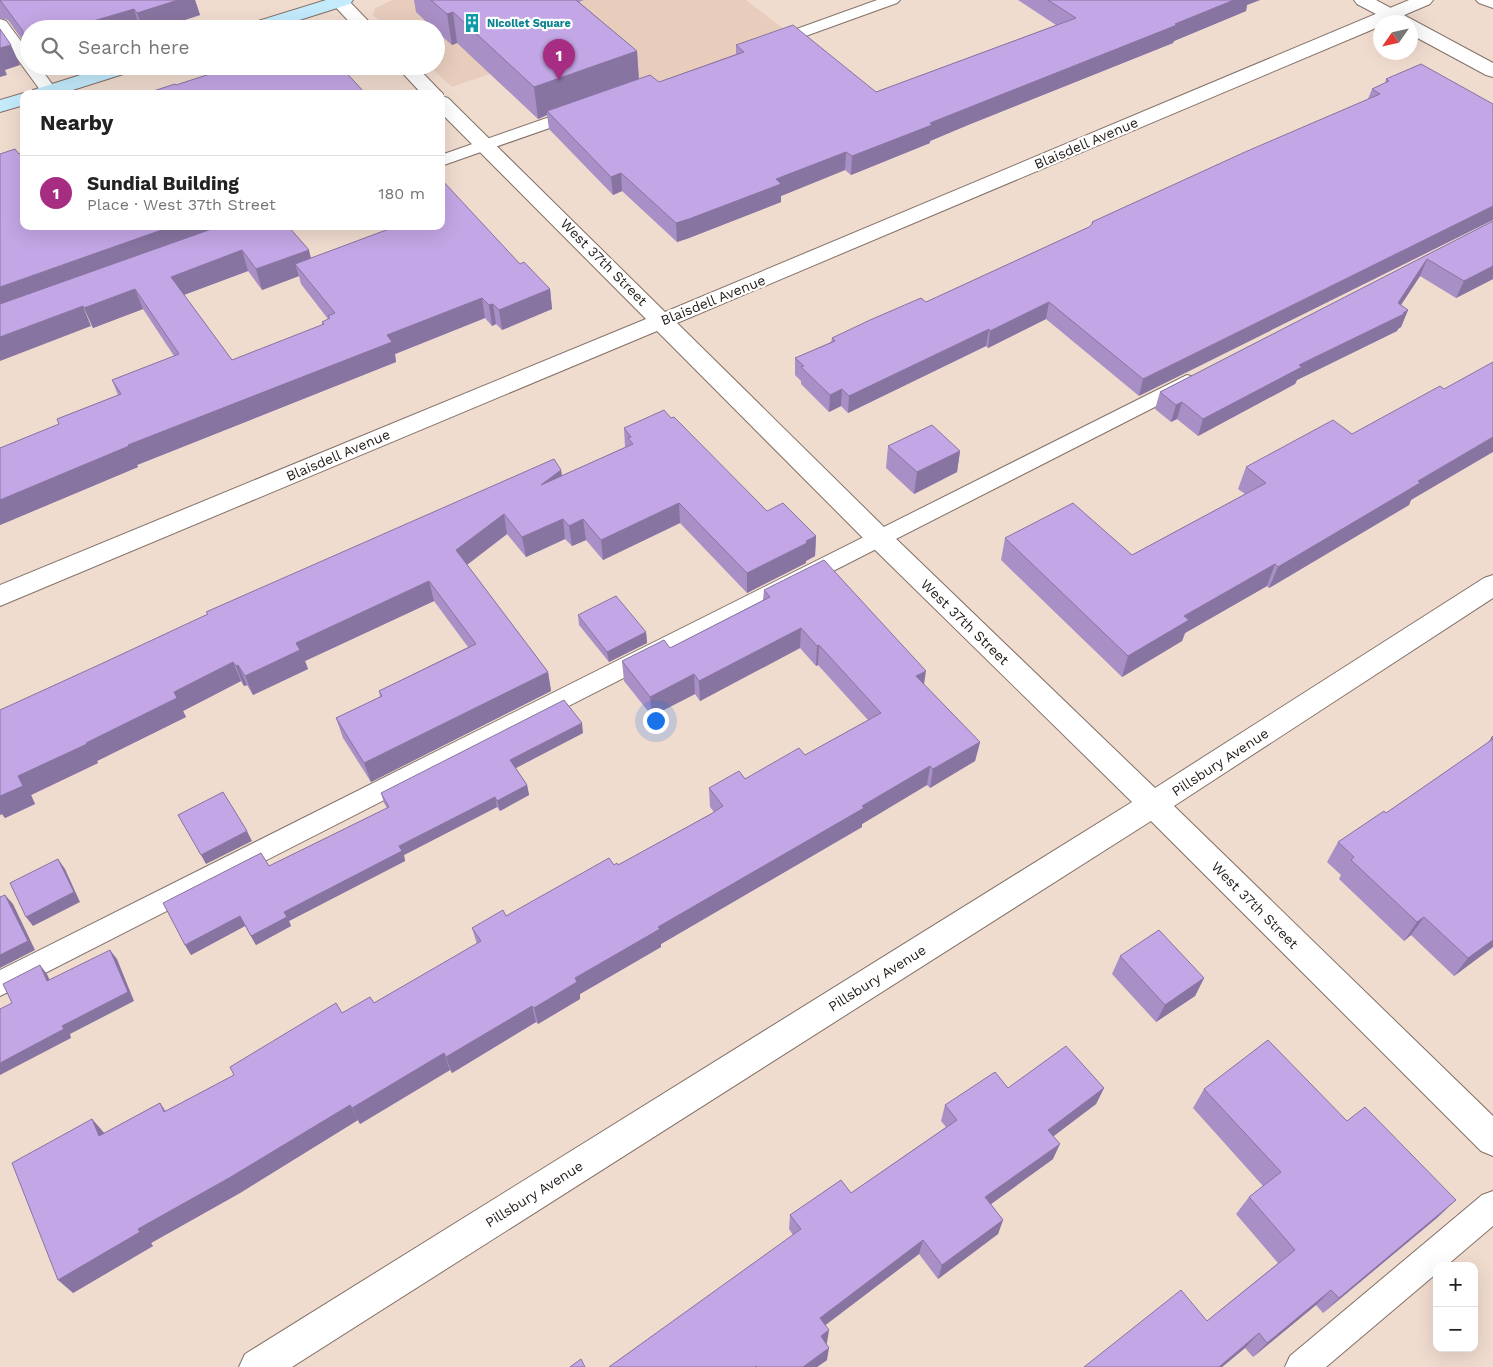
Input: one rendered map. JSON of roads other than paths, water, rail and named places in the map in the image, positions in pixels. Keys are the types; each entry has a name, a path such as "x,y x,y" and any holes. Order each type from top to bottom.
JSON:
{"main road":[{"path":"279,20 341,0"},
{"path":"51,90 100,75"},
{"path":"0,106 20,100"}],"street":[{"path":"341,0 359,20"},
{"path":"1363,0 1390,15"},
{"name":"Blaisdell Avenue","path":"1403,15 1424,0"},
{"name":"Blaisdell Avenue","path":"0,596 1373,29"},
{"path":"1418,30 1493,71"},
{"path":"414,75 429,90"},
{"name":"West 37th Street","path":"445,106 880,539 1154,804 1493,1139"},
{"name":"Pillsbury Avenue","path":"258,1367 1154,804 1493,585"}],"lane":[{"path":"760,47 892,0"},
{"path":"1484,0 1493,3"},
{"path":"0,24 20,51"},
{"path":"36,75 44,90"},
{"path":"445,160 591,108"},
{"path":"0,984 1209,371"},
{"path":"1301,1367 1493,1206"}],"place":[{"name":"Nicollet Square","path":"472,23"},
{"name":"Sundial Building","path":"559,80"}]}
